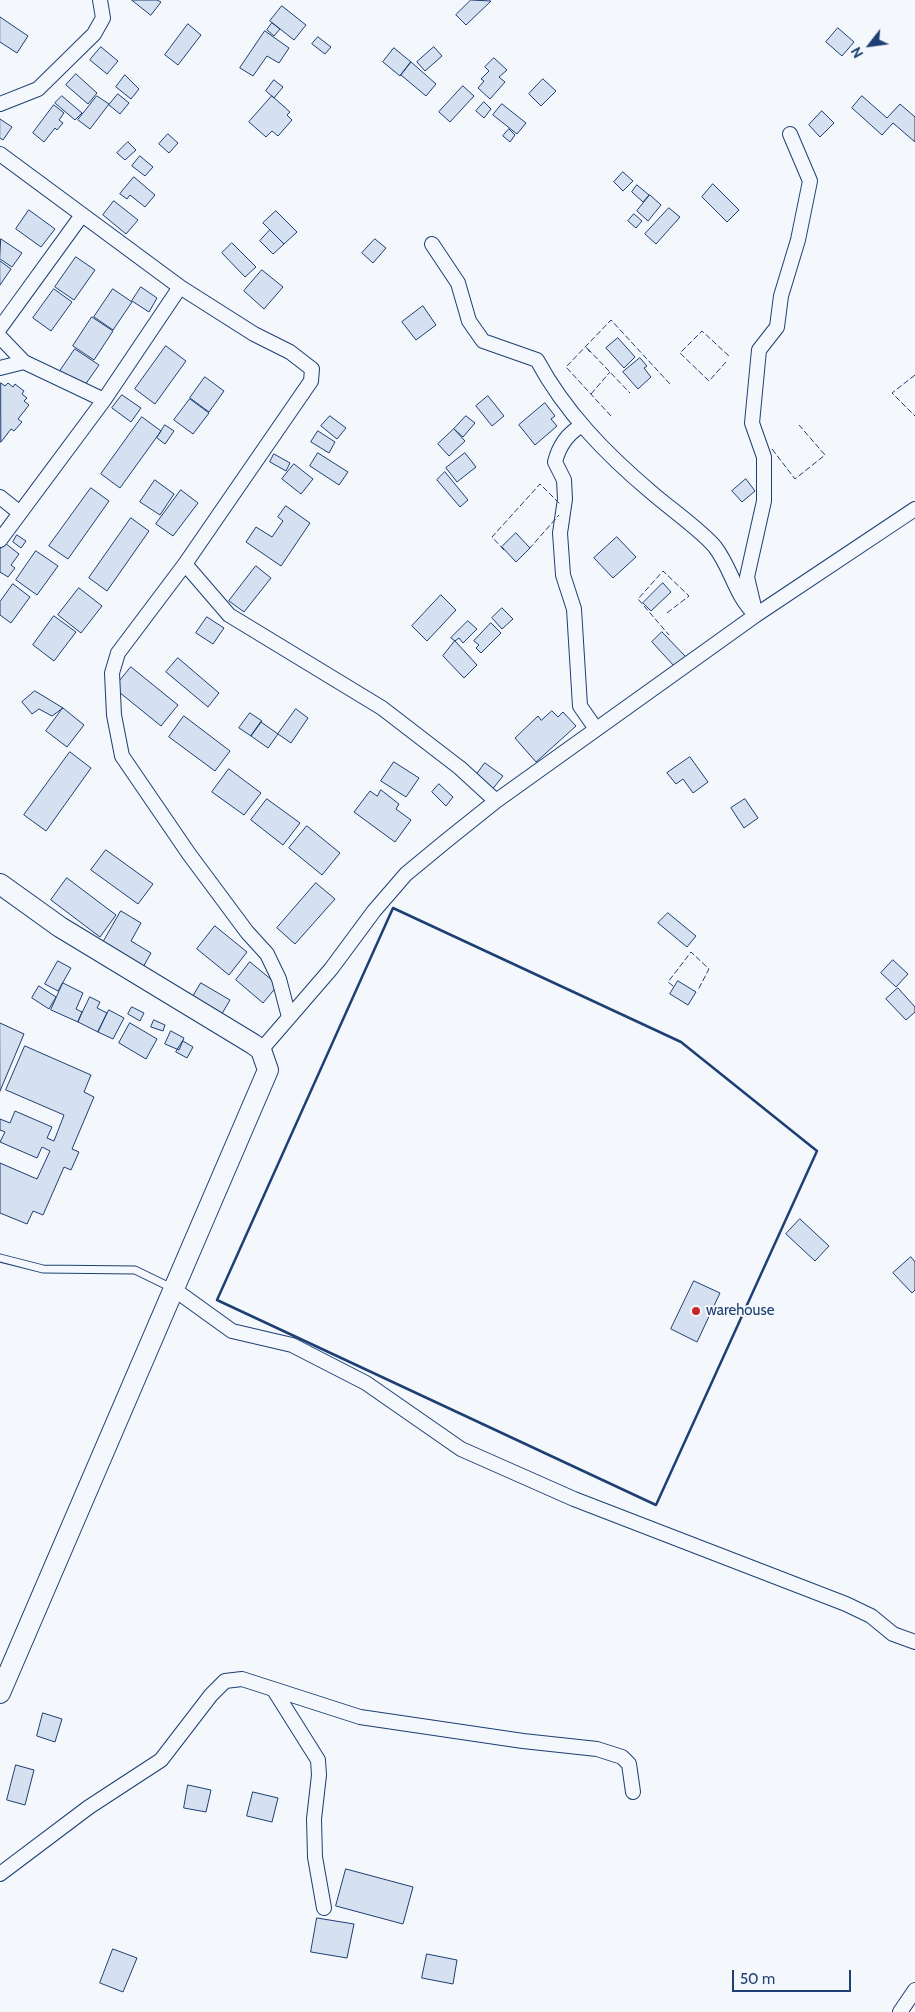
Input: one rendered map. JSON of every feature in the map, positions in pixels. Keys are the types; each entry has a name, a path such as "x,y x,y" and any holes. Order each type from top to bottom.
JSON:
{"street":[{"path":"0,104 38,88 94,34 103,18 100,0"},
{"path":"756,615 747,578 764,501 764,457 752,422 759,350 776,327 781,296 798,240 810,181 790,134"},
{"path":"0,154 180,287 254,334 290,352 312,369 311,382 185,564 118,653 112,673 114,716 122,756 189,854 247,932 267,954 279,979 289,1017"},
{"path":"0,328 82,215"},
{"path":"432,244 458,283 469,321 483,342 537,360 546,378 581,426 639,482 714,546 731,575 743,603 756,615"},
{"path":"0,540 104,400 180,287"},
{"path":"0,337 24,362 104,400"},
{"path":"0,368 24,362"},
{"path":"581,426 571,432 558,450 555,462 564,480 565,499 560,532 563,575 574,609 580,706 596,729"},
{"path":"0,498 20,513"},
{"path":"261,1050 331,969 374,911 406,874 496,801 596,729 756,615 915,509"},
{"path":"185,564 229,615 382,708 460,768 496,801"},
{"path":"0,884 60,927 261,1050 268,1070 176,1290 0,1693"},
{"path":"176,1290 232,1331 292,1345 366,1383 461,1449 574,1498 846,1604 871,1616 893,1634 915,1642"},
{"path":"0,1874 90,1807 161,1760 211,1695 225,1681 242,1679 360,1717 523,1741 597,1748 622,1757 629,1764 633,1792"},
{"path":"274,1690 318,1760 319,1775 314,1819 316,1857 324,1908"},
{"path":"900,2012 915,1990"}],"lane":[{"path":"0,1258 43,1269 135,1270 176,1290"}],"building":[{"path":"132,0 157,0 161,2 151,15"},
{"path":"471,0 491,1 466,25 456,15"},
{"path":"282,6 306,25 294,40 270,21"},
{"path":"0,17 28,36 17,53 0,42"},
{"path":"272,23 280,29 274,36 267,30"},
{"path":"188,24 201,35 178,65 165,55"},
{"path":"838,28 854,42 842,56 826,42"},
{"path":"265,31 289,48 279,63 267,56 253,76 240,68"},
{"path":"318,37 331,47 325,54 312,44"},
{"path":"101,47 118,61 107,74 90,60"},
{"path":"434,47 442,56 425,71 417,62"},
{"path":"394,48 411,62 400,76 383,62"},
{"path":"494,58 507,70 499,77 505,82 490,99 478,88 484,81 481,79 489,71 485,67"},
{"path":"411,62 436,84 426,96 401,75"},
{"path":"76,74 97,93 88,104 66,85"},
{"path":"125,75 139,89 131,99 116,87"},
{"path":"543,79 556,91 541,106 529,94"},
{"path":"274,80 283,87 274,98 266,91"},
{"path":"463,86 474,96 450,122 439,112"},
{"path":"118,94 129,103 120,114 109,105"},
{"path":"62,96 82,113 75,120 55,103"},
{"path":"97,96 109,104 90,129 78,120"},
{"path":"272,96 290,112 287,115 292,120 278,136 272,131 266,137 249,122"},
{"path":"862,96 887,118 900,104 915,117 915,142 893,123 882,135 852,108"},
{"path":"484,102 491,109 484,118 476,111"},
{"path":"502,104 526,123 517,134 493,115"},
{"path":"54,105 64,113 59,120 63,123 57,130 55,128 44,142 33,133"},
{"path":"822,111 834,123 820,137 809,125"},
{"path":"0,119 12,127 3,140 0,138"},
{"path":"509,129 515,135 510,142 503,136"},
{"path":"168,134 178,143 169,153 159,144"},
{"path":"128,142 136,150 125,160 117,153"},
{"path":"140,156 153,167 145,176 132,166"},
{"path":"623,172 633,181 623,191 614,182"},
{"path":"134,177 155,195 145,207 130,195 127,199 120,194"},
{"path":"713,184 739,210 727,222 702,197"},
{"path":"637,185 649,195 643,202 632,192"},
{"path":"650,195 661,205 648,221 637,211"},
{"path":"114,201 138,220 126,234 103,215"},
{"path":"669,208 680,217 656,244 645,234"},
{"path":"29,210 55,229 41,247 16,229"},
{"path":"276,211 297,232 284,244 263,223"},
{"path":"634,214 642,221 636,228 628,221"},
{"path":"270,230 284,244 273,254 260,241"},
{"path":"1,239 22,253 12,267 0,259"},
{"path":"375,239 386,248 373,263 362,253"},
{"path":"232,243 256,267 245,277 222,253"},
{"path":"76,257 95,270 74,300 55,287"},
{"path":"0,261 11,269 0,285"},
{"path":"262,270 283,287 264,309 244,291"},
{"path":"141,287 157,298 149,312 132,301"},
{"path":"54,289 72,302 51,331 33,318"},
{"path":"113,289 132,302 113,330 94,317"},
{"path":"423,306 436,325 416,340 402,322"},
{"path":"92,317 113,331 94,360 73,346"},
{"path":"618,338 635,357 624,368 606,348"},
{"path":"166,346 186,361 155,404 135,389"},
{"path":"75,349 99,365 85,385 60,371"},
{"path":"640,358 647,366 644,368 651,377 638,389 623,372"},
{"path":"205,377 224,391 209,412 190,398"},
{"path":"1,383 5,386 8,383 13,387 15,384 24,391 22,394 27,398 24,401 29,405 18,419 22,422 14,431 11,429 1,442"},
{"path":"122,395 141,408 131,422 112,408"},
{"path":"488,396 504,416 492,426 476,406"},
{"path":"190,399 209,413 193,434 174,420"},
{"path":"545,403 555,416 551,419 557,426 535,445 519,425"},
{"path":"330,416 346,428 337,439 321,426"},
{"path":"466,416 475,423 463,437 454,429"},
{"path":"142,417 161,431 120,488 101,474"},
{"path":"165,425 174,431 165,444 157,438"},
{"path":"454,429 465,441 449,456 438,444"},
{"path":"318,431 335,442 329,453 311,442"},
{"path":"318,453 348,472 339,485 310,466"},
{"path":"465,453 476,467 457,482 446,468"},
{"path":"274,454 290,463 286,471 270,462"},
{"path":"294,464 313,479 301,494 282,479"},
{"path":"445,472 468,500 460,507 437,480"},
{"path":"746,479 755,491 742,502 732,491"},
{"path":"155,480 174,494 160,515 140,502"},
{"path":"91,488 109,501 68,559 49,546"},
{"path":"181,490 198,503 173,536 156,524"},
{"path":"286,506 310,523 281,566 246,542 256,527 272,537 283,521 278,517"},
{"path":"131,518 149,531 107,591 89,578"},
{"path":"516,533 530,548 516,562 502,547"},
{"path":"17,535 26,541 21,548 13,542"},
{"path":"617,537 636,557 613,578 594,558"},
{"path":"5,543 19,554 11,565 15,568 8,577 0,572 0,550"},
{"path":"36,551 58,566 37,595 16,580"},
{"path":"256,566 271,578 244,612 229,601"},
{"path":"663,583 671,592 651,611 643,603"},
{"path":"13,584 30,597 11,623 0,615 0,602"},
{"path":"79,588 102,606 81,633 58,615"},
{"path":"441,595 456,610 427,641 412,626"},
{"path":"502,608 513,619 502,629 492,618"},
{"path":"54,616 76,632 54,661 33,645"},
{"path":"207,617 224,628 213,644 196,633"},
{"path":"468,621 477,629 463,643 459,638 455,641 451,638"},
{"path":"491,623 501,633 481,653 476,648 479,645 474,641"},
{"path":"662,632 686,657 675,667 652,642"},
{"path":"455,641 477,665 464,678 443,656"},
{"path":"178,658 219,693 208,707 166,672"},
{"path":"131,667 178,705 161,726 114,688"},
{"path":"35,691 63,708 52,716 39,709 32,714 22,702"},
{"path":"63,708 84,725 67,747 46,731"},
{"path":"296,709 308,718 291,743 278,734"},
{"path":"552,711 558,717 563,712 576,726 536,762 515,738 538,716 541,720"},
{"path":"250,713 262,721 251,736 239,728"},
{"path":"184,716 230,751 215,771 169,737"},
{"path":"261,722 278,734 268,748 251,736"},
{"path":"70,752 91,768 46,831 24,815"},
{"path":"690,757 708,782 693,793 683,779 676,784 667,773"},
{"path":"394,762 419,778 406,797 381,781"},
{"path":"485,763 503,776 491,791 474,778"},
{"path":"229,769 261,793 244,815 212,792"},
{"path":"439,784 453,797 446,806 432,792"},
{"path":"381,790 399,804 396,809 411,820 395,842 354,812 370,791 377,796"},
{"path":"267,799 300,823 283,845 251,820"},
{"path":"745,799 758,818 744,828 731,808"},
{"path":"307,826 340,853 322,875 289,848"},
{"path":"106,850 153,884 138,904 91,870"},
{"path":"67,878 116,915 100,937 51,900"},
{"path":"316,883 335,899 295,944 277,928"},
{"path":"121,911 141,923 131,941 151,953 142,969 101,946"},
{"path":"668,913 696,936 687,947 658,923"},
{"path":"215,926 247,952 229,975 197,949"},
{"path":"893,960 908,974 896,987 881,973"},
{"path":"58,961 71,968 58,991 45,984"},
{"path":"250,962 278,985 263,1003 236,980"},
{"path":"678,981 696,992 688,1005 670,994"},
{"path":"63,983 83,993 76,1009 82,1012 78,1022 51,1010"},
{"path":"201,983 230,1000 220,1017 191,1000"},
{"path":"39,986 56,997 49,1009 32,998"},
{"path":"898,988 915,1007 915,1012 906,1020 886,999"},
{"path":"90,997 100,1002 97,1008 107,1013 98,1032 78,1022"},
{"path":"132,1007 144,1013 140,1021 128,1014"},
{"path":"109,1010 124,1018 113,1039 98,1032"},
{"path":"154,1020 165,1025 163,1031 151,1027"},
{"path":"0,1023 24,1034 0,1091"},
{"path":"130,1023 157,1039 146,1059 119,1043"},
{"path":"171,1031 184,1038 179,1050 165,1044"},
{"path":"183,1041 193,1047 187,1058 176,1052"},
{"path":"25,1046 91,1075 84,1092 94,1097 72,1149 79,1152 71,1170 64,1167 43,1215 33,1211 27,1224 0,1213 0,1163 37,1179 50,1151 42,1147 37,1158 0,1142 5,1132 0,1130 0,1119 10,1123 15,1111 52,1127 47,1138 54,1141 64,1115 6,1090"},
{"path":"800,1219 829,1246 815,1261 786,1234"},
{"path":"911,1257 915,1262 915,1290 912,1293 893,1273"},
{"name":"warehouse","path":"694,1281 720,1293 697,1342 671,1329"},
{"path":"43,1713 62,1719 55,1742 37,1736"},
{"path":"16,1765 34,1770 25,1805 7,1800"},
{"path":"188,1785 211,1790 206,1812 184,1808"},
{"path":"253,1792 278,1798 272,1822 247,1816"},
{"path":"346,1869 413,1887 403,1924 336,1906"},
{"path":"317,1918 354,1924 347,1958 311,1952"},
{"path":"113,1949 137,1958 123,1992 100,1983"},
{"path":"427,1954 457,1960 453,1984 422,1978"}],"fence":[{"path":"611,416 566,367 611,320 670,384"},
{"path":"726,362 709,381 680,353 702,331 729,356"},
{"path":"590,352 586,347 630,393"},
{"path":"591,394 610,372"},
{"path":"915,375 892,393 915,416"},
{"path":"772,449 795,479 825,455 799,425"},
{"path":"504,550 492,537 540,484 560,504"},
{"path":"529,549 559,515"},
{"path":"667,613 689,596 663,571 638,599 669,635"},
{"path":"673,986 668,982 691,952 709,969 698,990"}],"wall":[{"path":"393,908 681,1042 817,1151 656,1505 217,1300 393,908"}],"place":[{"name":"warehouse","path":"696,1311"}]}
